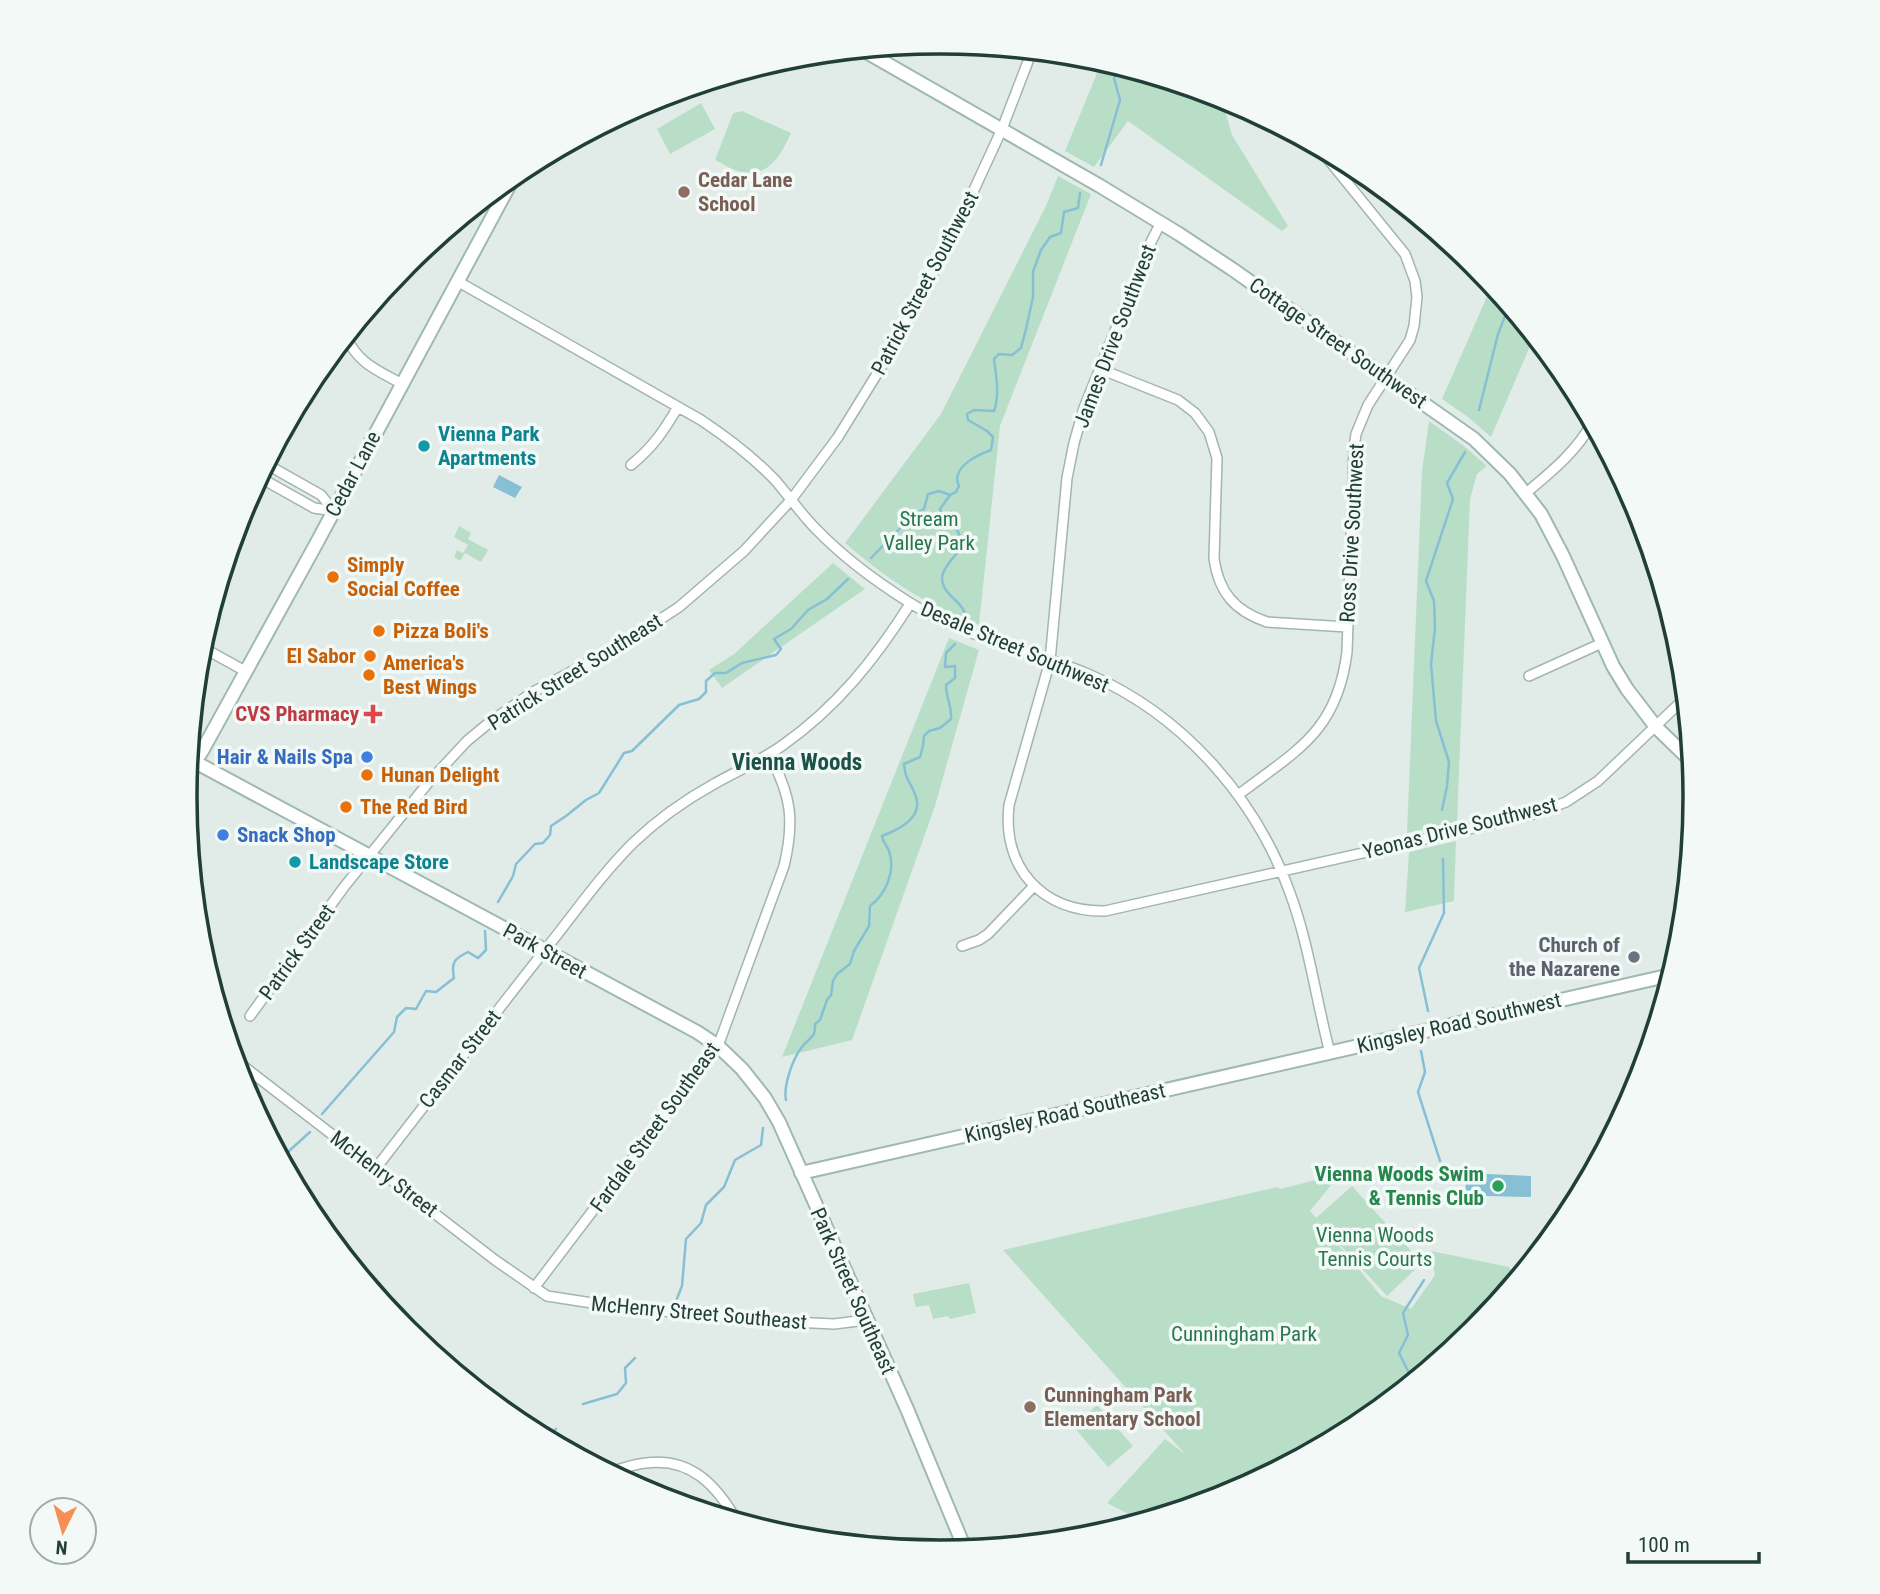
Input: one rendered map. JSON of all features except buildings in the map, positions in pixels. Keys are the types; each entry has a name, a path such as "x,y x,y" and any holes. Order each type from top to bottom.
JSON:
{"street":[{"name":"Cottage Street Southwest","path":"876,58 1161,222 1474,439 1502,465 1526,493 1551,531 1626,689 1656,727 1681,751"},
{"name":"Patrick Street Southwest","path":"792,500 838,437 930,279 1002,129 1028,60"},
{"name":"Ross Drive Southwest","path":"1238,795 1303,745 1325,721 1333,706 1344,675 1354,448 1368,405 1405,350 1414,326 1417,297 1411,267 1397,242 1338,170"},
{"name":"Cedar Lane","path":"199,755 503,197"},
{"name":"James Drive Southwest","path":"1034,886 1015,859 1007,819 1050,661 1067,478 1080,422 1161,222"},
{"name":"Desale Street Southwest","path":"457,281 722,434 776,481 805,517 833,545 866,574 910,604 959,629 1089,675 1109,685 1154,712 1198,749 1238,795 1262,832 1281,872 1299,921 1329,1053"},
{"path":"351,346 362,361 402,384"},
{"path":"1100,369 1178,400 1195,413 1209,432 1217,458 1214,559 1220,582 1237,606 1267,622 1347,627"},
{"path":"631,465 658,439 678,407"},
{"path":"1526,493 1567,458 1586,432"},
{"path":"274,468 321,495 334,511"},
{"path":"268,482 314,508 334,511"},
{"name":"Patrick Street Southeast","path":"371,856 428,783 475,735 533,692 618,647 679,607 744,551 792,500"},
{"name":"Casmar Street","path":"376,1168 598,882 635,842 676,808 769,754 819,717 871,661 910,604"},
{"path":"1529,676 1602,643"},
{"path":"212,652 246,671"},
{"name":"Yeonas Drive Southwest","path":"1034,886 1062,905 1105,911 1548,809 1598,781 1677,706"},
{"name":"Fardale Street Southeast","path":"534,1288 718,1046 788,849 788,800 781,776 769,754"},
{"path":"198,764 371,856"},
{"name":"Park Street","path":"371,856 674,1019 718,1046"},
{"name":"Patrick Street","path":"250,1016 321,916 371,856"},
{"path":"962,946 988,934 1034,886"},
{"name":"Kingsley Road Southwest","path":"1329,1053 1660,978"},
{"name":"Park Street Southeast","path":"718,1046 755,1084 773,1110 907,1409 961,1539"},
{"name":"Kingsley Road Southeast","path":"801,1173 1329,1053"},
{"name":"McHenry Street","path":"250,1072 534,1288"},
{"name":"McHenry Street Southeast","path":"534,1288 555,1298 618,1307 805,1323 842,1324 866,1320"},
{"path":"623,1468 645,1463 671,1463 682,1466 704,1477 715,1487 729,1508"}],"green space":[{"path":"1098,72 1179,94 1225,112 1232,135 1288,226 1282,231 1128,121 1094,167 1065,151"},
{"path":"701,103 715,129 670,154 657,129"},
{"path":"742,111 791,133 778,157 759,172 741,172 715,160 732,116"},
{"name":"Stream Valley Park","path":"1058,176 1091,194 1000,426 979,625 943,610 908,590 845,543 941,414 1046,206"},
{"path":"1487,296 1530,346 1491,437 1442,399"},
{"path":"1429,421 1487,466 1477,474 1470,499 1457,822 1407,833 1422,471"},
{"path":"459,526 471,533 468,539 488,550 481,562 465,553 460,561 454,557 457,550 463,553 468,545 454,537"},
{"name":"Stream Valley Park","path":"833,563 865,589 722,688 709,670 734,654"},
{"path":"949,638 979,650 935,806 852,1040 782,1057"},
{"path":"1456,841 1454,901 1405,912 1409,852"},
{"name":"Cunningham Park","path":"1340,1174 1310,1211 1316,1218 1352,1186 1422,1263 1387,1296 1322,1225 1381,1296 1411,1309 1435,1275 1431,1251 1509,1267 1511,1271 1465,1322 1430,1355 1353,1415 1269,1463 1179,1500 1130,1515 1107,1503 1165,1439 1185,1454 1003,1250 1278,1187 1280,1189"},
{"path":"969,1283 976,1313 950,1319 948,1316 933,1319 929,1305 916,1307 913,1294"},
{"path":"1097,1405 1133,1446 1108,1467 1073,1426"}],"water":[{"path":"499,475 522,487 515,498 493,487"},
{"name":"Vienna Woods Swim & Tennis Club","path":"1466,1173 1531,1176 1531,1197 1486,1196 1485,1207 1465,1207"}],"waterway":[{"path":"1101,165 1120,100 1116,76"},
{"path":"965,614 942,582 944,570 962,547 957,530 943,519 940,509 950,495 956,492 961,468 991,450 993,437 968,420 967,414 974,410 994,411 997,392 994,359 999,354 1012,355 1021,348 1033,297 1033,272 1041,250 1050,237 1061,233 1064,212 1078,208 1080,193"},
{"path":"1479,410 1505,316"},
{"path":"1442,810 1449,762 1436,721 1431,664 1435,628 1434,601 1426,581 1453,499 1447,483 1465,452"},
{"path":"871,558 914,514 924,509 928,494 939,491 950,495"},
{"path":"498,902 513,876 516,864 535,844 543,843 550,835 551,826 599,793 624,753 632,751 679,705 699,699 706,692 706,681 715,673 726,673 742,663 776,655 781,649 774,639 791,629 808,610 827,599 848,579"},
{"path":"786,1100 787,1080 795,1058 813,1035 815,1024 820,1020 831,995 833,981 837,974 850,964 854,951 869,926 870,906 881,895 888,882 891,859 882,836 902,827 916,811 916,797 904,764 920,757 924,736 929,731 940,728 951,719 946,685 955,678 955,666 945,667 946,653 955,644"},
{"path":"1428,1011 1419,968 1444,913 1443,859"},
{"path":"322,1114 394,1032 397,1017 406,1008 416,1009 426,991 436,992 454,978 453,965 459,957 468,952 478,958 486,950 485,931"},
{"path":"1421,1051 1425,1072 1418,1092 1440,1161"},
{"path":"676,1301 682,1286 686,1239 701,1223 706,1205 724,1187 735,1160 761,1145 763,1128"},
{"path":"288,1152 310,1132"},
{"path":"1409,1372 1399,1353 1408,1335 1403,1313 1424,1280"},
{"path":"583,1404 617,1394 626,1383 625,1368 635,1358"}],"place":[{"name":"Cedar Lane School","path":"684,192"},
{"name":"Vienna Park Apartments","path":"424,446"},
{"name":"Simply Social Coffee","path":"333,577"},
{"name":"Pizza Boli's","path":"379,631"},
{"name":"El Sabor","path":"370,656"},
{"name":"America's Best Wings","path":"369,675"},
{"name":"CVS Pharmacy","path":"373,714"},
{"name":"Hair & Nails Spa","path":"367,757"},
{"name":"Hunan Delight","path":"367,775"},
{"name":"The Red Bird","path":"346,807"},
{"name":"Snack Shop","path":"223,835"},
{"name":"Landscape Store","path":"295,862"},
{"name":"Church of the Nazarene","path":"1634,957"},
{"name":"Vienna Woods Swim & Tennis Club","path":"1498,1186"},
{"name":"Cunningham Park Elementary School","path":"1030,1407"}],"district":[{"name":"Vienna Woods","path":"797,762"}],"park label":[{"name":"Vienna Woods Tennis Courts","path":"1375,1247"}]}
